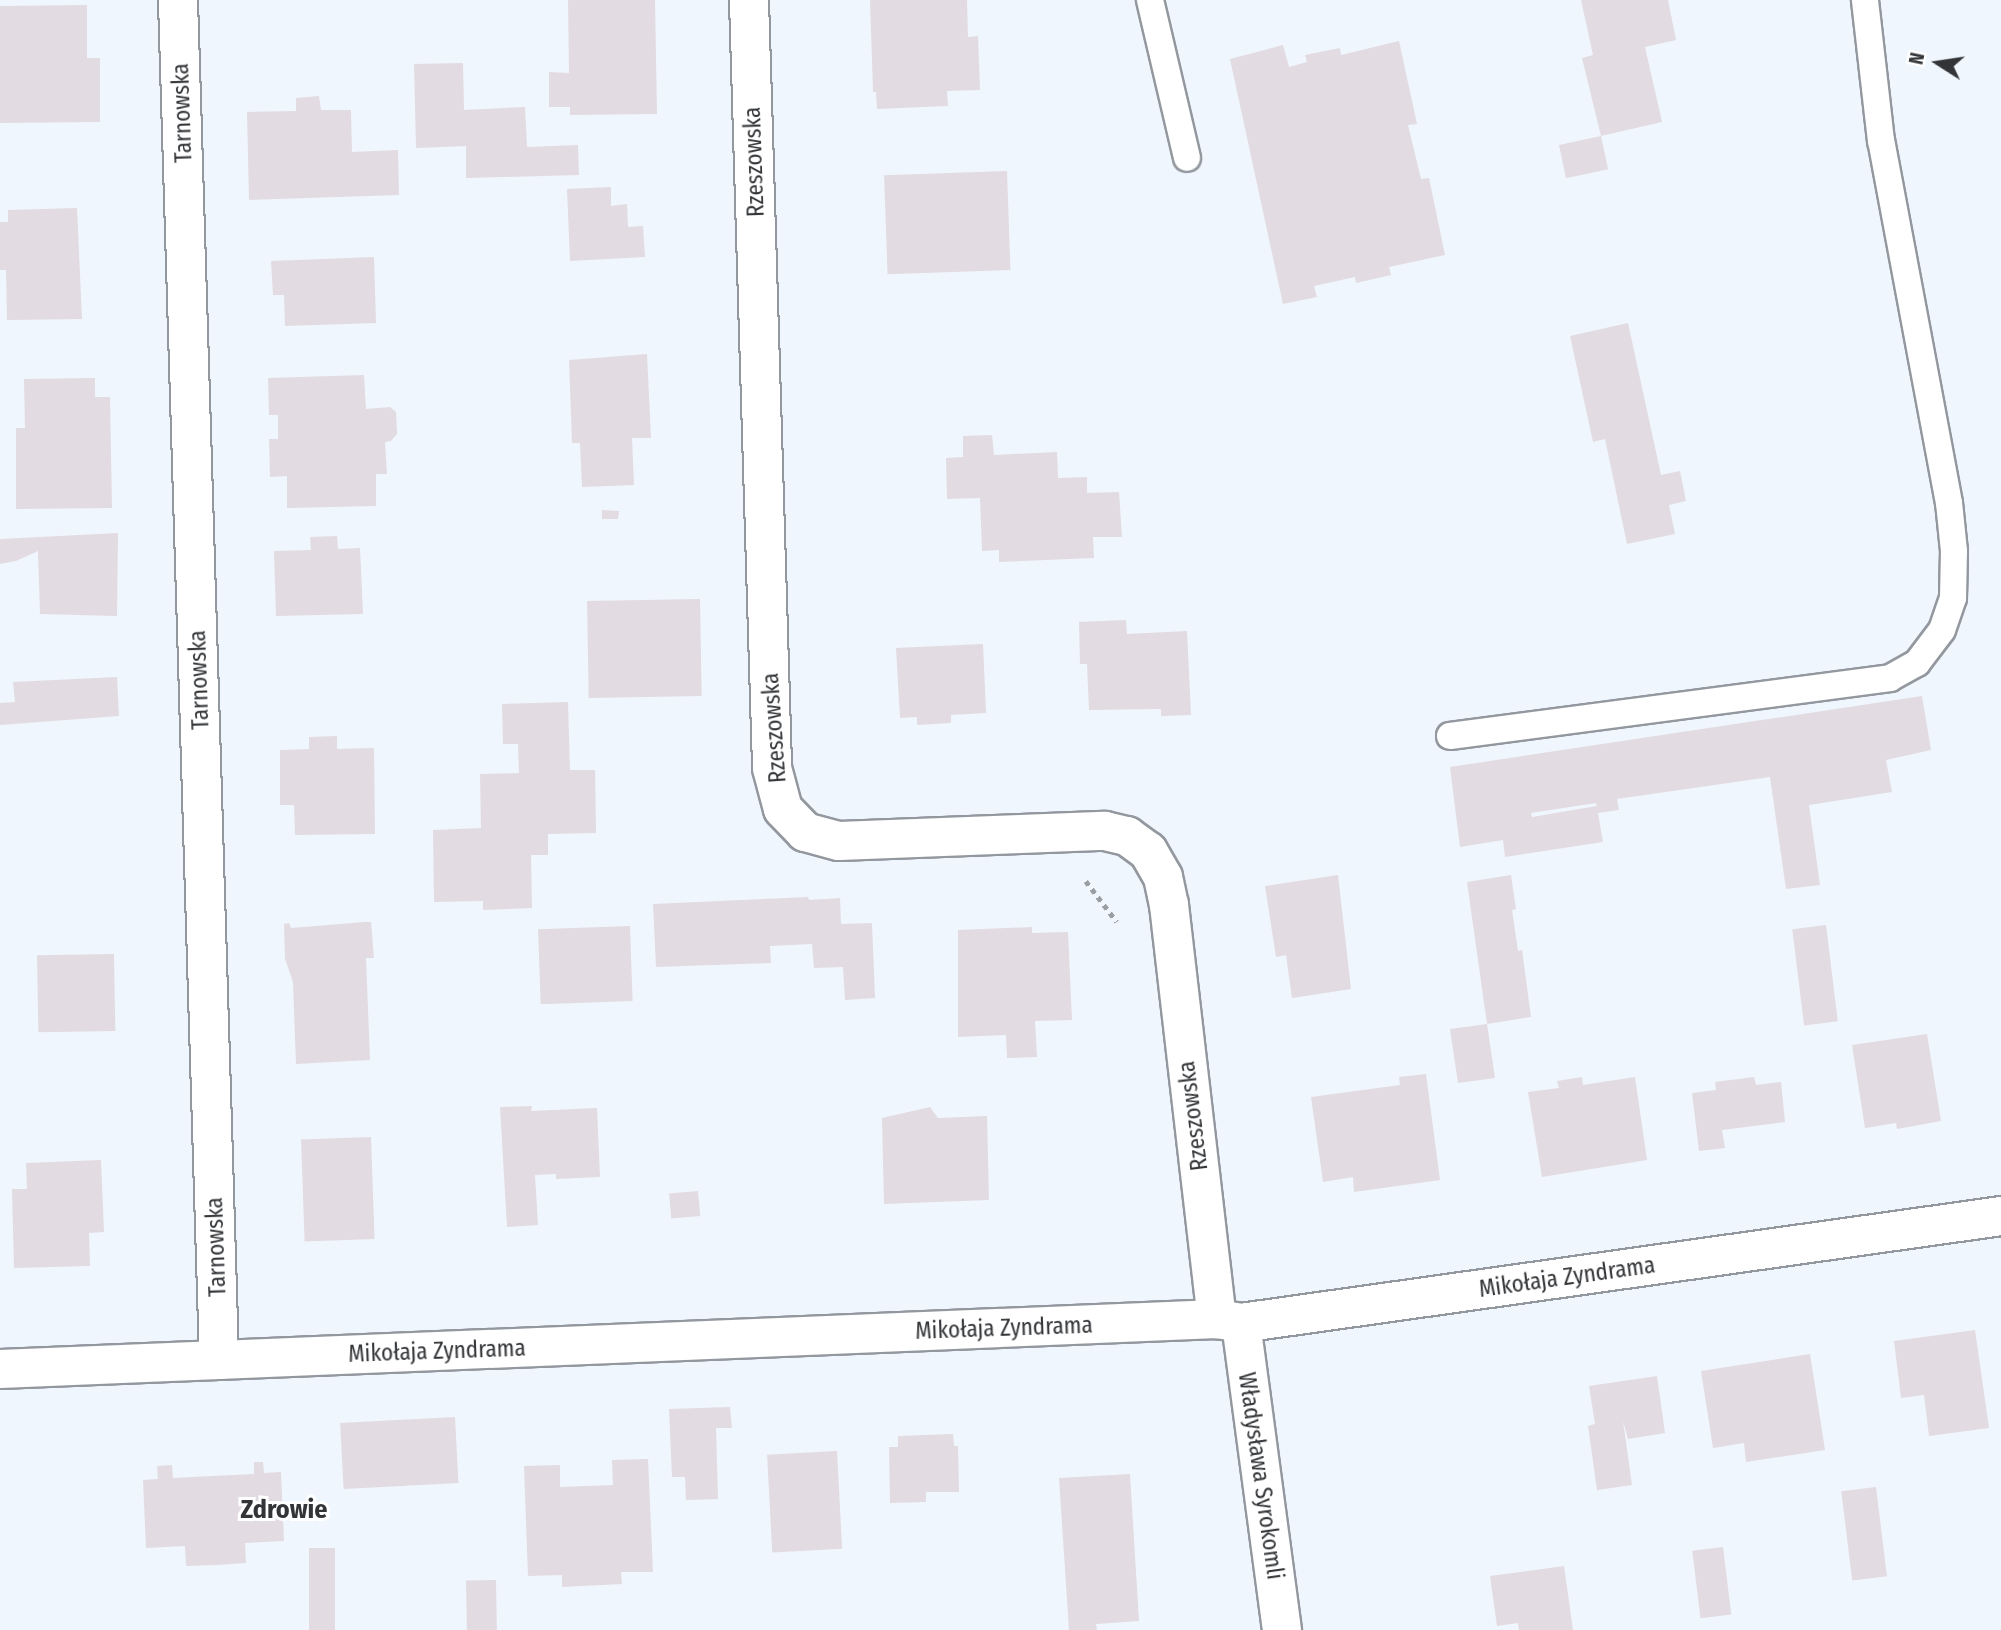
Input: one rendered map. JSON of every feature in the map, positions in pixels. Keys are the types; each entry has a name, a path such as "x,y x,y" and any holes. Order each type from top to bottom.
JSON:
{"street":[{"name":"Tarnowska","path":"178,0 219,1360"},
{"name":"Rzeszowska","path":"749,0 772,768 783,810 805,832 839,841 1105,831 1127,836 1148,851 1163,877 1169,905 1229,1321"},
{"name":"Mikołaja Zyndrama","path":"0,1369 1229,1321 2001,1216"},
{"name":"Władysława Syrokomli","path":"1229,1321 1282,1630"}],"lane":[{"path":"1150,0 1187,158"},
{"path":"1450,736 1890,678 1917,663 1942,630 1953,598 1954,551 1949,503 1881,141 1865,0"}],"building":[{"path":"568,0 655,0 657,114 570,115 570,107 549,107 549,72 569,73"},
{"path":"870,0 967,0 968,37 978,36 980,90 947,91 948,106 877,109 876,92 873,92"},
{"path":"1581,0 1668,0 1676,40 1645,47 1662,122 1601,136 1582,58 1593,55"},
{"path":"87,5 87,58 100,58 100,122 0,123 0,6"},
{"path":"1399,41 1417,124 1408,125 1421,179 1429,178 1445,255 1389,267 1391,275 1356,283 1355,277 1314,286 1317,297 1283,304 1230,59 1283,45 1289,67 1307,62 1305,55 1340,48 1341,55"},
{"path":"463,63 464,110 525,107 527,147 578,145 579,175 466,178 466,146 416,148 414,64"},
{"path":"319,96 321,110 351,110 352,152 398,150 399,195 249,200 247,112 296,111 296,98"},
{"path":"1601,136 1608,169 1566,178 1559,145"},
{"path":"1007,171 1010,270 888,274 884,175"},
{"path":"611,187 611,206 627,204 628,227 643,226 645,257 570,261 567,189"},
{"path":"77,208 82,319 7,320 6,270 0,270 0,222 8,222 8,210"},
{"path":"374,257 376,323 285,326 284,295 273,295 271,261"},
{"path":"1628,323 1661,475 1680,471 1686,501 1669,505 1675,534 1627,544 1605,439 1593,442 1570,336"},
{"path":"647,354 651,438 632,438 634,485 582,487 580,443 572,443 569,360"},
{"path":"364,375 366,409 390,407 396,412 397,434 391,441 385,442 387,474 376,474 376,506 287,508 287,476 270,477 269,439 278,439 278,415 269,415 268,378"},
{"path":"95,378 95,397 110,397 112,508 16,509 16,428 25,428 24,379"},
{"path":"992,435 994,455 1057,452 1058,478 1087,477 1087,493 1119,492 1122,537 1093,537 1094,558 999,562 999,550 982,551 980,498 947,499 946,458 963,457 963,436"},
{"path":"602,510 619,511 618,519 602,519"},
{"path":"118,533 117,616 40,614 38,551 16,561 0,564 0,539"},
{"path":"337,536 338,549 360,548 363,614 276,616 274,551 311,550 310,537"},
{"path":"700,599 702,696 589,698 587,601"},
{"path":"1126,620 1127,634 1187,631 1191,715 1161,716 1161,709 1089,710 1087,664 1080,664 1079,622"},
{"path":"983,644 986,713 951,715 951,723 917,725 917,717 900,718 896,648"},
{"path":"117,677 119,716 0,725 0,703 15,702 13,682"},
{"path":"1922,696 1931,750 1886,760 1892,792 1809,805 1820,885 1786,889 1770,777 1617,799 1619,810 1598,813 1603,842 1505,857 1503,840 1460,847 1450,767","holes":["1596,803 1597,806 1532,817 1531,813"]},
{"path":"568,702 570,770 595,770 596,833 548,834 548,855 531,855 532,908 483,910 483,901 434,902 433,830 481,828 480,774 519,773 518,744 503,744 502,704"},
{"path":"337,736 337,749 374,748 375,834 295,835 294,805 280,805 280,750 309,749 309,737"},
{"path":"1338,875 1351,989 1292,998 1286,955 1276,957 1265,886"},
{"path":"1511,875 1516,909 1512,910 1518,951 1522,950 1531,1017 1487,1024 1467,882"},
{"path":"808,897 809,900 840,898 841,924 872,923 875,998 845,1000 843,967 814,968 812,944 770,946 771,963 656,967 653,904"},
{"path":"371,922 374,958 366,958 370,1060 296,1064 293,982 285,959 284,924 289,923 291,928"},
{"path":"1826,925 1838,1021 1804,1025 1792,929"},
{"path":"630,926 633,1001 541,1004 538,929"},
{"path":"1032,927 1032,933 1068,932 1072,1020 1035,1021 1037,1057 1007,1058 1006,1035 958,1037 958,930"},
{"path":"114,954 115,1031 38,1032 37,955"},
{"path":"1487,1024 1495,1078 1458,1083 1450,1029"},
{"path":"1927,1034 1941,1121 1897,1129 1896,1123 1865,1128 1852,1045"},
{"path":"1426,1074 1440,1180 1354,1192 1353,1177 1323,1182 1311,1097 1400,1085 1399,1077"},
{"path":"1582,1077 1583,1085 1635,1077 1647,1160 1542,1177 1528,1092 1559,1088 1557,1081"},
{"path":"1754,1077 1756,1085 1781,1082 1785,1122 1722,1130 1725,1148 1699,1151 1692,1093 1716,1090 1715,1082"},
{"path":"532,1106 531,1111 597,1108 600,1177 556,1179 556,1174 535,1175 538,1225 507,1227 500,1107"},
{"path":"930,1107 938,1118 987,1116 989,1200 884,1204 882,1118"},
{"path":"371,1137 375,1239 305,1241 301,1139"},
{"path":"101,1160 104,1232 89,1233 90,1266 14,1268 12,1189 27,1189 26,1163"},
{"path":"698,1191 700,1216 671,1218 669,1194"},
{"path":"1975,1330 1989,1428 1929,1436 1924,1395 1901,1398 1894,1341"},
{"path":"1810,1354 1825,1450 1746,1462 1744,1443 1713,1448 1701,1371"},
{"path":"1657,1376 1665,1433 1628,1439 1623,1421 1632,1485 1597,1490 1588,1426 1595,1424 1589,1386"},
{"path":"730,1407 732,1428 716,1428 718,1499 686,1500 685,1477 672,1477 669,1409"},
{"path":"455,1417 458,1483 344,1489 340,1423"},
{"path":"953,1434 954,1446 958,1446 959,1492 926,1492 926,1502 890,1503 889,1447 898,1447 898,1436"},
{"path":"837,1451 842,1549 772,1553 767,1455"},
{"path":"648,1459 653,1572 621,1572 622,1584 562,1587 562,1575 528,1576 524,1466 560,1465 560,1487 613,1485 612,1460"},
{"path":"254,1462 263,1462 264,1473 281,1472 284,1541 245,1543 246,1563 217,1565 186,1566 185,1546 146,1548 143,1480 158,1479 157,1466 172,1465 173,1478 254,1474"},
{"path":"1130,1474 1139,1621 1096,1624 1097,1630 1069,1630 1059,1478"},
{"path":"1876,1487 1887,1576 1852,1581 1841,1491"},
{"path":"1723,1547 1731,1614 1701,1618 1692,1551"},
{"path":"309,1548 335,1548 335,1630 309,1630"},
{"path":"1564,1566 1573,1630 1519,1630 1518,1623 1497,1626 1490,1576"},
{"path":"496,1580 497,1630 467,1630 466,1581"}],"district":[{"name":"Zdrowie","path":"284,1510"}]}
